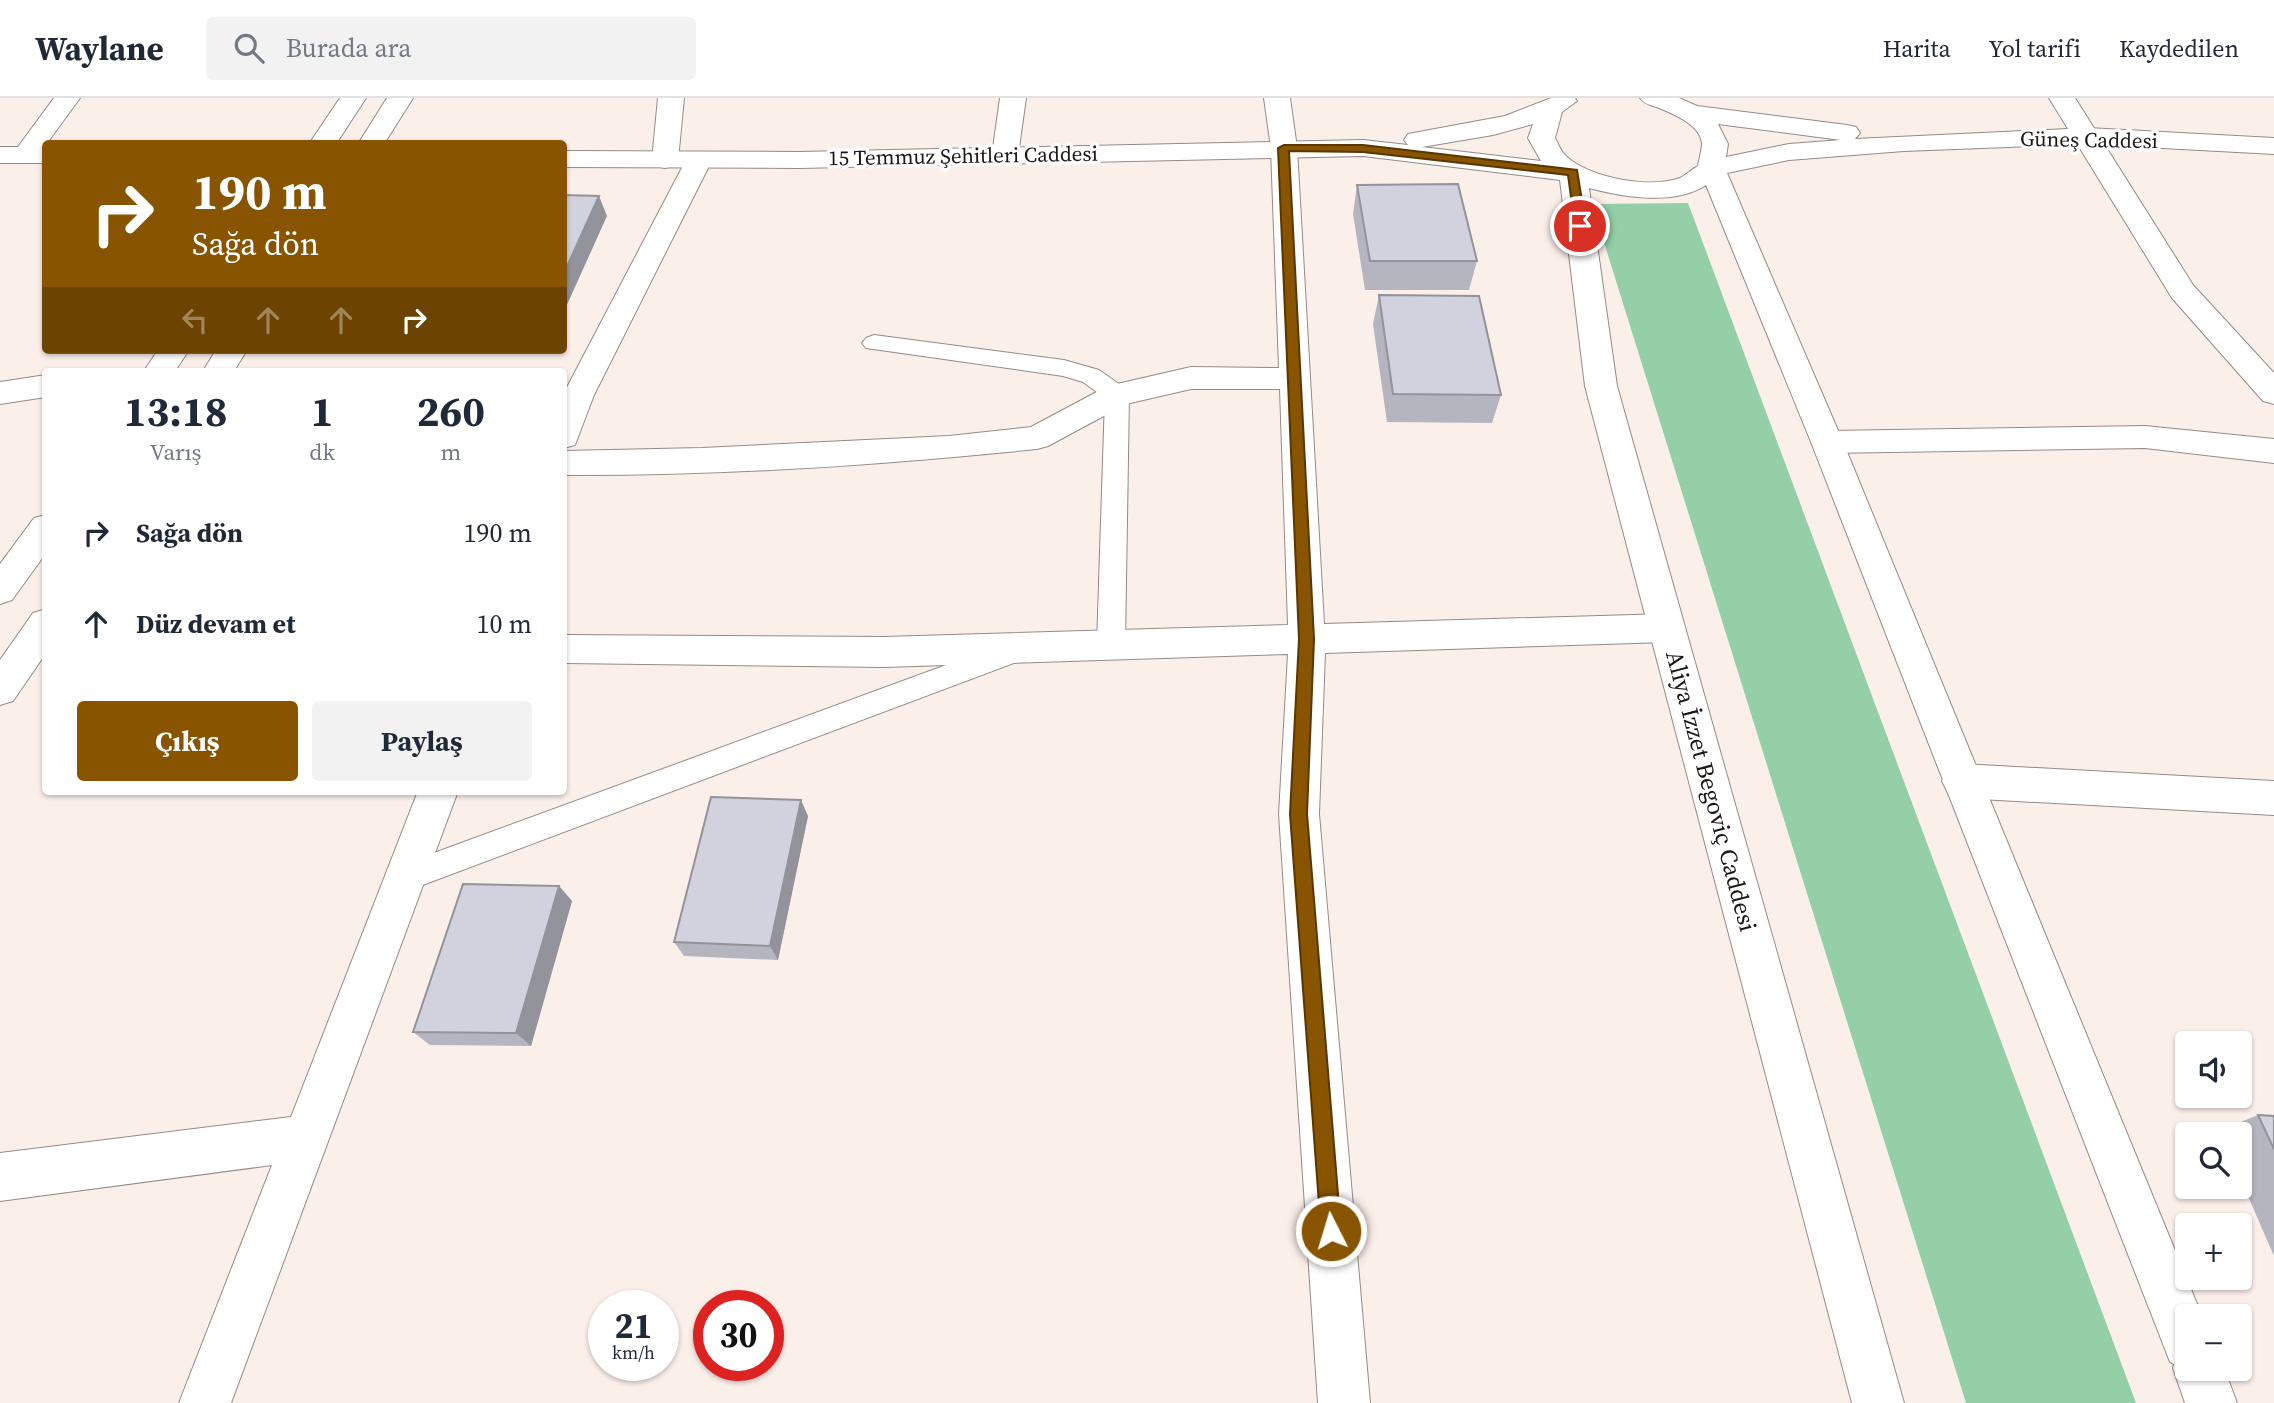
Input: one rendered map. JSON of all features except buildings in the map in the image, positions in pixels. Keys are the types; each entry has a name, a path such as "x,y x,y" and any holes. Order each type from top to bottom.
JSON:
{"street":[{"path":"23,155 67,98"},
{"path":"326,140 353,98"},
{"path":"374,140 400,98"},
{"path":"665,160 671,98"},
{"path":"1005,155 1013,98"},
{"path":"1277,98 1284,148 1307,639 1299,814 1344,1403"},
{"path":"1653,98 1904,143"},
{"path":"2062,98 2182,291 2274,393"},
{"path":"1556,102 1541,130 1542,141 1556,162 1597,183 1625,189 1653,191 1678,187 1698,180 1712,168 1790,152 1904,143"},
{"path":"1363,148 1478,130 1556,102"},
{"path":"1686,105 1715,140 1717,154 1712,168 1826,442 2175,1311"},
{"name":"Güneş Caddesi","path":"1904,143 2088,136 2274,146"},
{"path":"1363,148 1573,173"},
{"name":"15 Temmuz Şehitleri Caddesi","path":"567,159 699,160 1363,148"},
{"path":"567,428 578,395 699,160"},
{"name":"Aliya İzzet Begoviç Caddesi","path":"1573,173 1601,386 1878,1403"},
{"path":"567,463 744,458 949,447 1037,438 1117,395 1191,378 1293,379"},
{"path":"0,393 42,387"},
{"path":"1826,442 2145,437 2274,451"},
{"path":"0,590 42,532"},
{"path":"567,649 884,652 1667,628"},
{"path":"0,690 40,639"},
{"path":"1962,781 2274,798"},
{"path":"205,1403 436,795"},
{"path":"0,1177 305,1138"},
{"path":"2202,1381 2211,1403"}],"lane":[{"path":"874,343 1064,368 1091,376 1117,395 1111,645"},
{"path":"404,878 1024,648"}],"green space":[{"path":"1688,203 2136,1403 1966,1403 1592,204"}],"route":[{"path":"1331,1231 1299,814 1307,639 1284,148 1363,148 1573,173 1580,226"}]}
